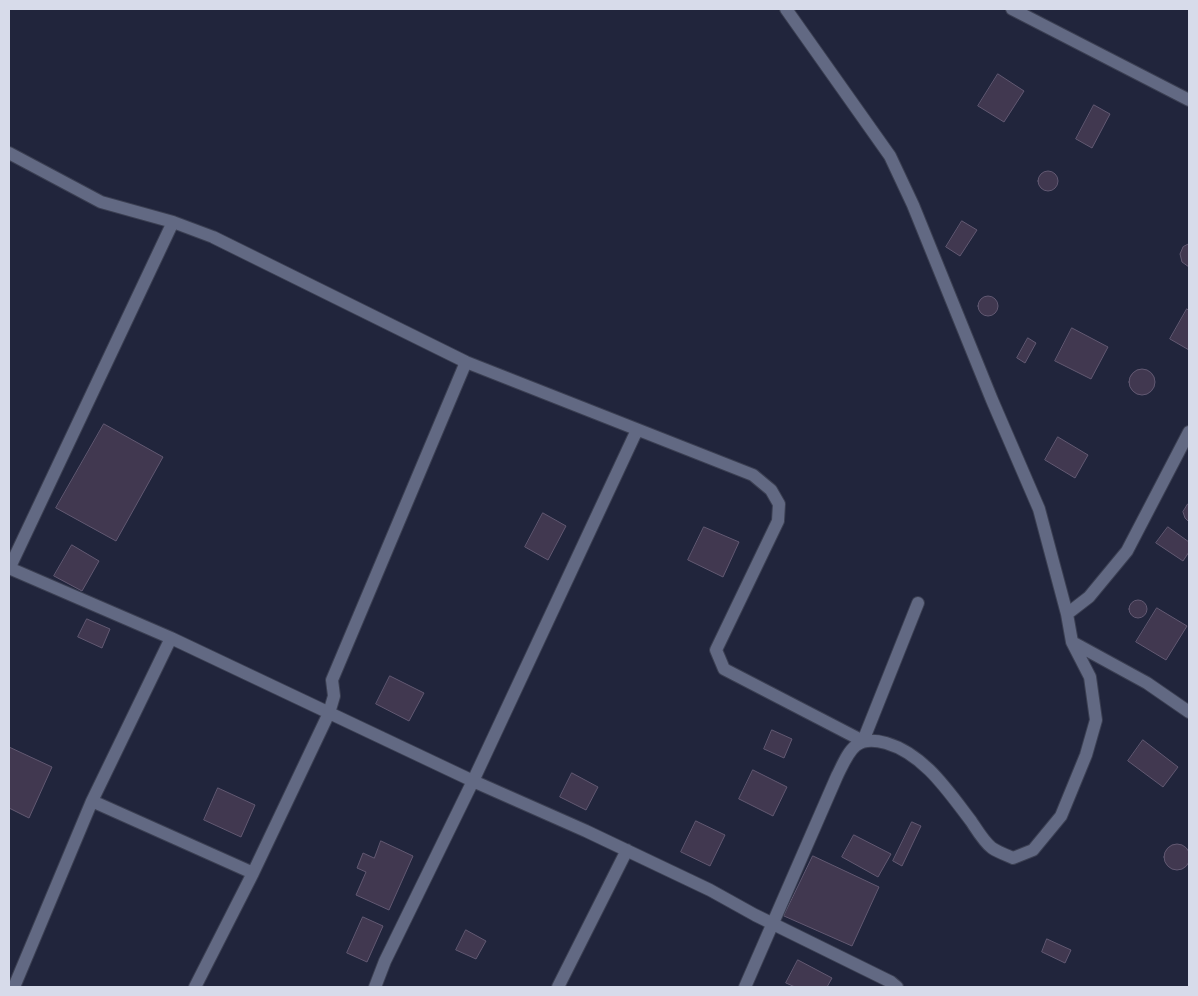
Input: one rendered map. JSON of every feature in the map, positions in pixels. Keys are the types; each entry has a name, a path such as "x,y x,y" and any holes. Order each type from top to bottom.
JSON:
{"street":[{"path":"745,987 850,750 863,741 876,740 899,747 920,762 944,785 992,848 1013,858 1033,850 1061,816 1086,755 1096,720 1090,677 1072,642 1067,614 1038,509 913,205 890,156 786,9"},
{"path":"1012,9 1189,100"},
{"path":"9,154 101,202 173,222 213,236 466,362 753,476 771,490 779,504 778,521 716,650 724,669 863,741"},
{"path":"173,222 9,568 170,638 473,781 627,850 710,890 891,982 897,987"},
{"path":"195,987 253,874 329,714 334,696 332,680 466,362"},
{"path":"375,987 385,961 473,781 637,430"},
{"path":"1067,614 1089,597 1127,551 1189,432"},
{"path":"863,741 918,603"},
{"path":"14,987 92,802 170,638"},
{"path":"1072,642 1147,683 1189,712"},
{"path":"92,802 253,874"},
{"path":"558,987 627,850"}],"building":[{"path":"998,74 1024,91 1004,122 978,106"},
{"path":"1094,105 1110,114 1092,148 1076,139"},
{"path":"1048,171 1055,174 1058,181 1055,188 1048,191 1041,188 1038,181 1041,174"},
{"path":"962,221 977,230 960,256 946,247"},
{"path":"1189,244 1189,267 1182,262 1180,254 1183,247"},
{"path":"988,296 995,299 998,306 995,313 988,316 981,313 978,306 981,299"},
{"path":"1187,309 1189,311 1189,350 1170,339"},
{"path":"1072,328 1108,347 1091,379 1055,361"},
{"path":"1028,338 1036,343 1025,363 1017,358"},
{"path":"1142,369 1151,373 1155,382 1151,391 1142,395 1133,391 1129,382 1133,373"},
{"path":"104,424 163,457 116,541 56,508"},
{"path":"1058,437 1088,455 1075,478 1045,460"},
{"path":"1189,504 1189,522 1183,512"},
{"path":"543,513 566,526 548,560 525,547"},
{"path":"704,527 739,542 723,577 688,560"},
{"path":"1168,527 1189,542 1189,552 1183,561 1156,543"},
{"path":"72,545 99,561 82,591 54,576"},
{"path":"1138,600 1144,603 1147,609 1144,615 1138,618 1132,615 1129,609 1132,603"},
{"path":"1157,608 1187,626 1166,660 1136,642"},
{"path":"87,619 110,629 102,648 78,637"},
{"path":"390,676 424,693 409,721 376,704"},
{"path":"772,730 792,739 784,758 764,749"},
{"path":"1143,740 1178,767 1163,787 1128,761"},
{"path":"9,747 52,767 29,818 9,808"},
{"path":"753,770 787,787 773,816 739,799"},
{"path":"572,773 598,787 586,810 560,797"},
{"path":"218,788 255,805 241,837 204,820"},
{"path":"696,821 725,835 710,866 681,852"},
{"path":"912,822 921,826 902,866 893,861"},
{"path":"854,835 891,854 878,877 842,857"},
{"path":"381,841 413,856 389,910 356,895 366,872 357,868 363,853 374,858"},
{"path":"1177,844 1186,848 1190,857 1186,866 1177,870 1168,866 1164,857 1168,848"},
{"path":"813,856 879,887 852,946 784,916"},
{"path":"363,917 383,926 367,962 347,953"},
{"path":"466,930 486,941 476,959 456,950"},
{"path":"1047,939 1071,950 1065,963 1042,952"},
{"path":"798,960 832,978 827,987 795,987 786,983"}]}
